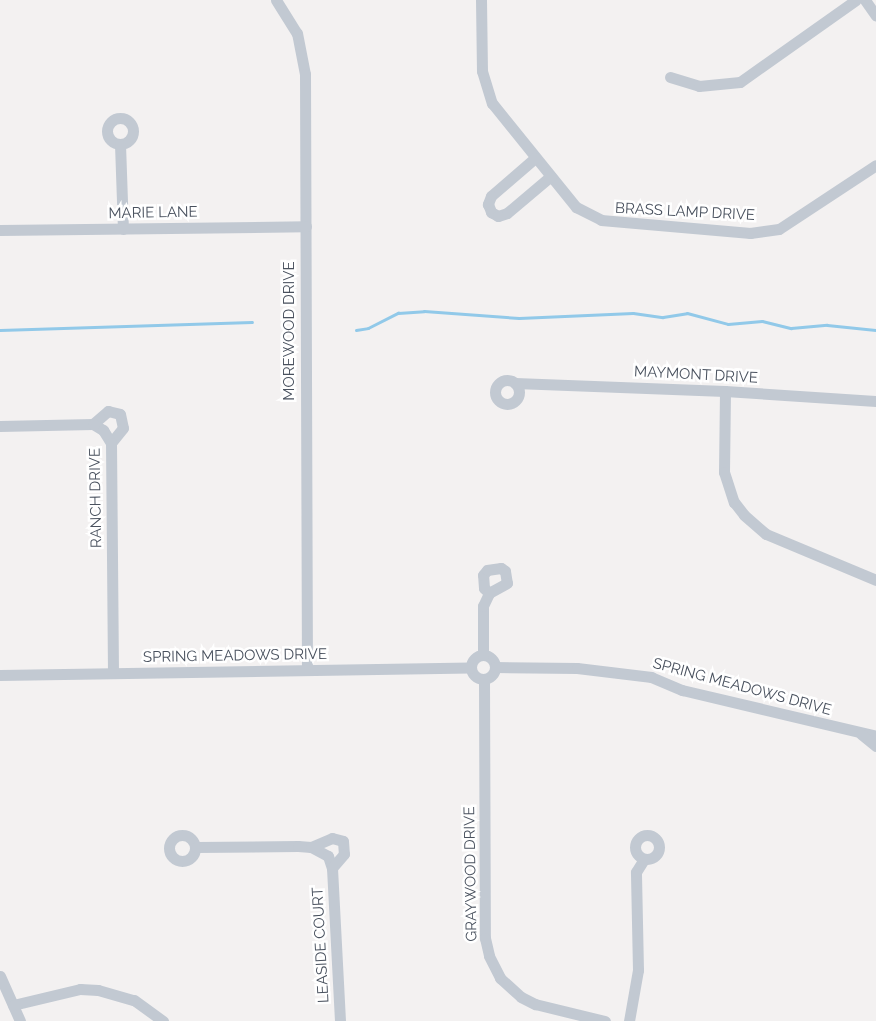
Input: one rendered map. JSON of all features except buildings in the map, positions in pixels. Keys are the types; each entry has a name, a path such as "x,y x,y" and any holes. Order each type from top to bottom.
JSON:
{"street":[{"name":"MOREWOOD DRIVE","path":"276,0 297,34 302,51 306,226 307,670"},
{"name":"BRASS LAMP DRIVE","path":"481,0 482,71 492,103 576,207 600,220 750,232 790,224 876,165"},
{"path":"670,77 699,86 740,82 856,0"},
{"path":"865,0 876,16"},
{"path":"120,144 123,229"},
{"path":"536,158 491,196 488,204 491,212 498,216 507,213 551,176"},
{"name":"MARIE LANE","path":"0,230 306,226"},
{"name":"MAYMONT DRIVE","path":"515,383 725,391 876,401"},
{"path":"725,391 724,472 734,502 744,515 766,534 876,580"},
{"path":"0,426 93,424 108,411 120,414 123,428 111,442"},
{"name":"RANCH DRIVE","path":"93,424 104,430 111,442 113,673"},
{"path":"483,655 483,606 489,593"},
{"path":"483,655 490,657 495,667 490,677 484,680 473,675 470,668 475,657 483,655"},
{"name":"SPRING MEADOWS DRIVE","path":"495,667 577,668 651,677 682,690 861,734 876,736"},
{"name":"SPRING MEADOWS DRIVE","path":"0,675 470,668"},
{"name":"GRAYWOOD DRIVE","path":"484,680 485,938 489,956 500,978 521,997 535,1004 605,1021"},
{"name":"SPRING MEADOWS DRIVE","path":"861,734 876,746"},
{"name":"LEASIDE COURT","path":"311,847 332,838 343,841 344,854 332,868"},
{"name":"LEASIDE COURT","path":"196,847 255,844 311,847 328,856 332,868 340,1021"},
{"path":"629,1021 638,970 636,872 644,859"},
{"path":"0,976 20,1021"},
{"path":"13,1005 80,989 98,990 134,1000 163,1021"}],"waterway":[{"path":"356,330 368,328 398,313 424,311 519,318 633,313 663,317 687,313 728,324 762,321 791,328 827,325 876,330"},
{"path":"0,330 252,322"}]}
